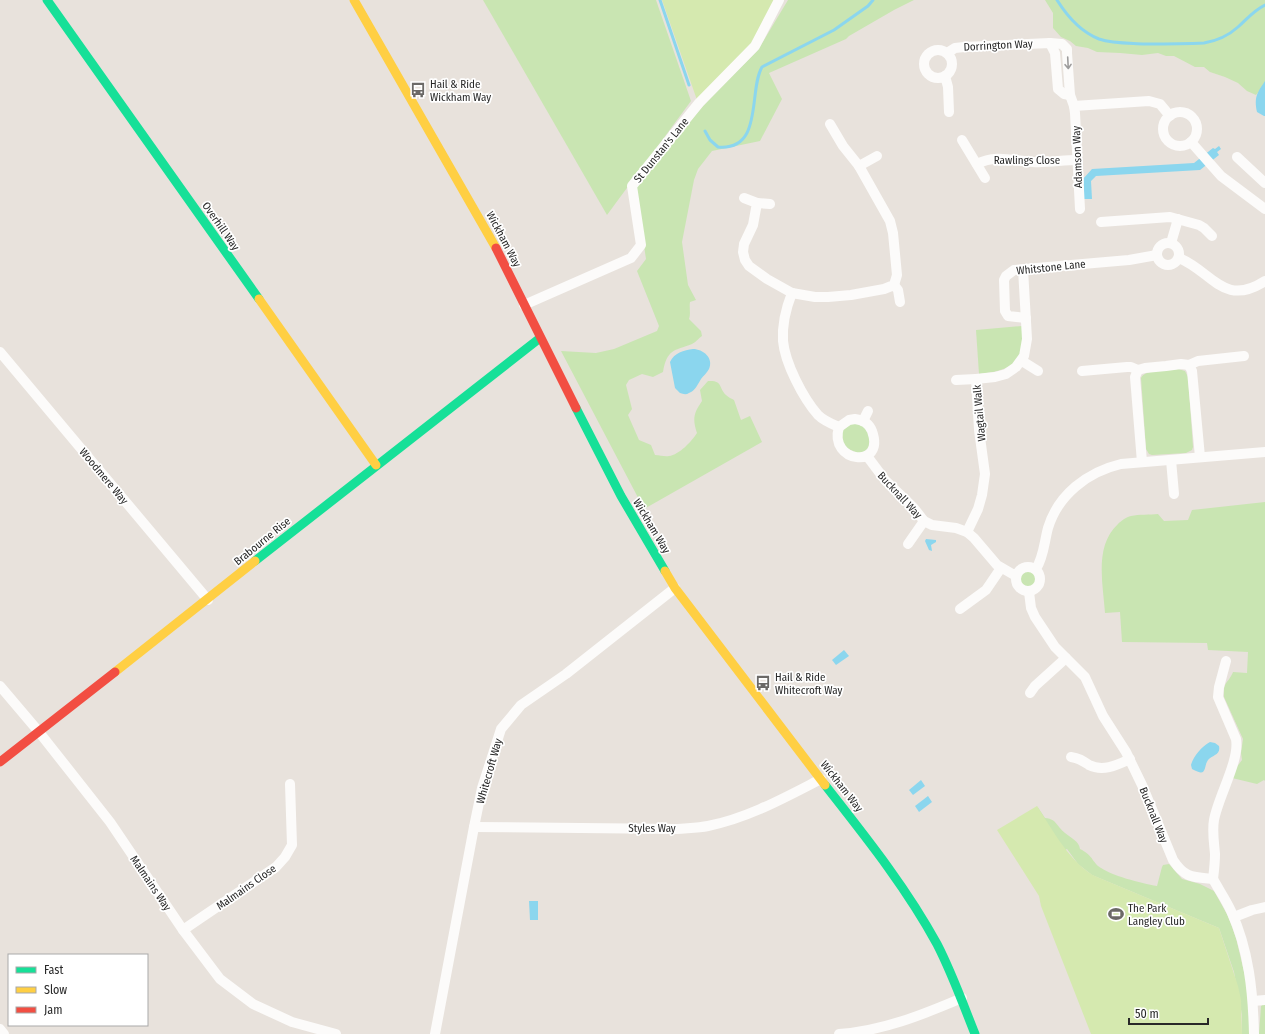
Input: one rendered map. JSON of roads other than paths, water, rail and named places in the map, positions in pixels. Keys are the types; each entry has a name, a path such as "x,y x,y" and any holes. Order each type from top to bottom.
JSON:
{"street":[{"name":"Overhill Way","path":"47,0 376,465"},
{"name":"Wickham Way","path":"354,0 498,251 620,496 675,588 907,894 937,945 962,998 975,1034"},
{"name":"St Dunstan's Lane","path":"524,305 632,258 641,245 632,186 699,103 755,46 780,0"},
{"name":"Dorrington Way","path":"947,53 960,47 1050,43 1056,53 1058,89 1064,94 1070,95 1074,106"},
{"name":"Dorrington Way","path":"941,50 947,53 951,58 952,67 945,76 936,78 929,75 926,71 924,62 926,55 932,51 941,50"},
{"name":"Dorrington Way","path":"945,76 948,87 949,112"},
{"path":"1074,106 1149,101 1160,104 1170,116"},
{"name":"Adamson Way","path":"1074,106 1080,209"},
{"path":"1178,113 1184,113 1193,118 1197,128 1197,133 1191,142 1182,146 1176,146 1167,139 1164,128 1165,123 1170,116 1178,113"},
{"path":"830,124 843,146 859,166 887,215 892,227 897,275 894,285"},
{"name":"Rawlings Close","path":"962,140 986,178"},
{"path":"1191,142 1221,176 1265,209"},
{"path":"859,166 877,156"},
{"path":"1237,158 1265,183"},
{"name":"Rawlings Close","path":"977,164 986,160 1000,159 1015,159 1034,162 1077,160"},
{"path":"744,198 757,203 770,204"},
{"path":"757,203 752,225 744,248 745,260 749,266 757,272 792,293 828,298 884,289 894,285"},
{"path":"1101,222 1138,220 1165,216 1199,225 1212,236"},
{"path":"1171,243 1178,219"},
{"path":"1171,243 1179,250 1179,258 1176,263 1169,266 1161,263 1157,255 1158,249 1163,244 1171,243"},
{"name":"Whitstone Lane","path":"1026,322 1012,318 1006,314 1003,286 1004,280 1010,272 1023,269 1129,260 1157,255"},
{"path":"1179,258 1196,267 1214,283 1224,288 1246,290 1265,281"},
{"path":"1023,269 1026,345 1022,361 1038,371"},
{"path":"894,285 898,290 900,302"},
{"path":"792,293 783,323 783,341 786,355 799,386 814,410 823,419 839,427"},
{"name":"Brabourne Rise","path":"0,762 208,600 376,465 540,338"},
{"name":"Woodmere Way","path":"0,352 208,600"},
{"path":"1082,371 1127,367 1138,370 1181,364 1189,365 1198,361 1244,356"},
{"name":"Wagtail Walk","path":"967,532 978,509 985,477 978,424 976,379 1006,374 1012,371 1022,361"},
{"path":"1189,365 1192,371 1200,457"},
{"path":"1138,370 1135,377 1142,462"},
{"path":"956,380 976,379"},
{"path":"863,421 868,411"},
{"path":"855,419 863,421 870,427 873,435 872,450 867,456 854,457 843,451 840,447 838,439 839,427 849,420 855,419"},
{"path":"1036,569 1042,557 1047,532 1052,518 1061,503 1071,490 1085,478 1100,470 1121,464 1265,452"},
{"name":"Bucknall Way","path":"867,456 885,480 913,507 924,521 932,525 956,528 967,532"},
{"path":"1171,460 1174,494"},
{"path":"908,544 924,521"},
{"path":"967,532 974,538 993,561 1001,568 1016,576"},
{"path":"1031,567 1036,569 1040,574 1040,582 1035,590 1029,592 1023,591 1019,588 1016,576 1023,568 1031,567"},
{"path":"960,609 986,590 1001,568"},
{"name":"Whitecroft Way","path":"435,1034 482,788 501,729 521,705 566,674 675,588"},
{"name":"Bucknall Way","path":"1029,592 1031,608 1035,617 1055,647 1085,677 1103,716 1130,759 1142,784 1168,850 1178,867 1190,876 1213,879"},
{"path":"1030,693 1035,686 1066,658"},
{"path":"1226,661 1219,687 1218,698 1236,739 1236,746 1230,772 1214,818 1213,829 1215,861 1213,879 1234,917 1248,965 1253,1000 1254,1034"},
{"name":"Malmains Way","path":"0,686 39,732 110,822 183,930 220,979 253,1004 292,1022 336,1034"},
{"path":"1071,757 1080,759 1093,766 1104,768 1114,766 1130,759"},
{"name":"Styles Way","path":"474,827 677,829 706,826 732,820 757,811 821,779"},
{"name":"Malmains Close","path":"183,930 276,867 285,857 292,845 290,784"},
{"path":"1234,917 1248,911 1265,907"},
{"path":"839,1034 884,1027 931,1012 962,998"},
{"path":"1253,1000 1265,1000"},
{"path":"0,1029 4,1034"}],"water":[{"path":"1265,81 1264,116 1257,112 1256,99 1258,92"},
{"path":"1219,146 1221,149 1217,152 1219,155 1200,170 1096,176 1091,181 1092,199 1084,199 1083,179 1092,169 1194,163 1213,148 1215,149"},
{"path":"693,349 704,352 709,358 710,365 695,389 688,394 683,394 675,388 670,362 674,356 680,352"},
{"path":"926,539 936,540 936,542 931,545 932,551 929,550 925,541"},
{"path":"844,650 849,656 836,665 832,660"},
{"path":"1210,742 1219,746 1219,751 1208,760 1203,772 1192,769 1191,765 1196,755"},
{"path":"921,780 925,786 913,795 909,790"},
{"path":"928,796 932,802 919,812 915,806"},
{"path":"529,901 538,901 538,920 530,920"}],"waterway":[{"path":"660,0 689,85"},
{"path":"705,131 710,140 718,147 733,146 742,140 748,130 752,118 758,77 762,67 834,30 868,6 873,0"},
{"path":"1057,0 1075,23 1092,36 1110,42 1145,44 1182,44 1213,41 1230,33 1254,12 1265,5"}],"place":[{"name":"Hail & Ride Wickham Way","path":"418,90"},
{"name":"Hail & Ride Whitecroft Way","path":"763,683"},
{"name":"The Park Langley Club","path":"1116,914"}]}
